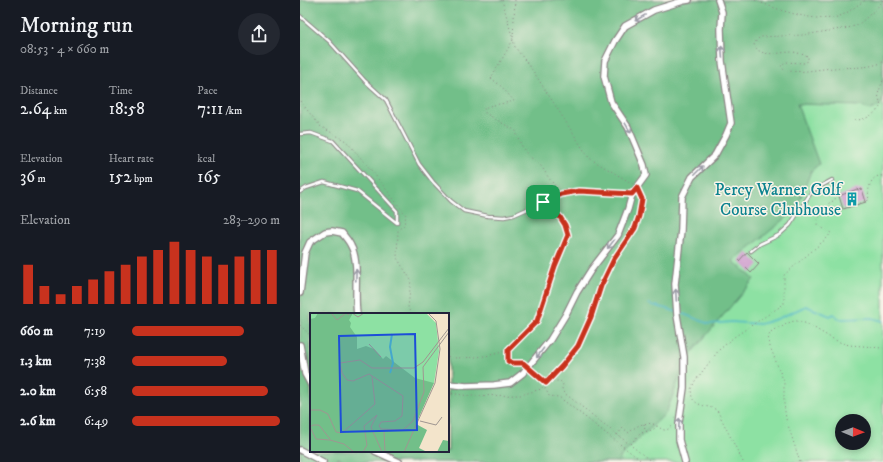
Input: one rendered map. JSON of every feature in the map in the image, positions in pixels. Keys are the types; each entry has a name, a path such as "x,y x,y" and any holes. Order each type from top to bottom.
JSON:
{"street":[{"path":"449,384 466,386 510,383 523,373 550,340 591,270 618,235 632,194 646,175 644,165 628,127 611,102 604,76 605,61 615,41 625,26 654,10 689,0"},
{"path":"684,462 679,440 684,388 684,357 677,315 675,284 681,230 682,197 692,177 715,155 731,123 722,61 722,12 718,0"},
{"path":"300,293 302,263 310,242 325,232 332,231 342,233 352,246 356,268 355,290 357,313"},
{"path":"300,345 305,374 310,383"},
{"path":"300,450 323,462"},
{"path":"377,452 399,462"}],"lane":[{"path":"300,16 329,41 365,80 386,100 420,164 433,182 455,205 464,211 488,216 504,217 514,215 561,194 579,191 632,194"},
{"path":"300,134 310,133 333,140 397,211 397,223 357,191 324,182 306,188 300,192"},
{"path":"751,251 760,244 779,235 790,225 812,191 832,180"}],"path":[{"path":"449,393 470,396 521,395 541,389 578,346 591,317 601,286 614,259 635,228 642,199 637,188 588,158 533,70 515,47 502,0"},
{"path":"449,357 462,358 492,355 508,350 537,321 555,266 568,235 565,225 560,217 545,206 543,202 545,195 555,185 549,180 540,163 528,156 523,145 518,139 516,131 485,113 484,108 490,105 514,101 492,78 513,40 515,0"},
{"path":"755,0 767,6 811,18 836,18 849,12 866,0"},
{"path":"883,0 858,25 803,35 760,37 754,44 760,51 770,54 794,52 808,56 808,61 804,63 785,62 781,66 784,70 794,72 867,66 883,62"},
{"path":"855,120 867,118 876,112 881,106 878,94 883,80"},
{"path":"743,462 717,410 711,407 699,405 693,400 691,394 695,381 715,354 727,342 784,304 784,275 830,235 830,232 817,225 818,218 826,212 838,211 869,200 868,190 872,181 880,175 883,176"},
{"path":"826,212 827,206 835,200 836,194"},
{"path":"800,462 788,427 784,404 784,382 769,344 769,333 787,323 800,321 813,327 824,335 846,344 883,348"},
{"path":"300,325 310,335"},
{"path":"508,350 508,361 512,363 523,363 548,385"},
{"path":"643,462 560,396 549,396 546,388 551,381 560,381 563,384 562,388 564,392 652,462"},
{"path":"617,435 623,428 630,433 637,426 647,423 666,430 680,419"},
{"path":"644,424 645,432"},
{"path":"630,445 638,435 653,430 657,426"},
{"path":"621,445 625,440"},
{"path":"633,454 637,450"},
{"path":"641,460 644,456"}],"green space":[{"path":"300,0 883,0 883,462 347,462 449,452 449,313 311,313"},
{"path":"300,0 883,0 883,100 878,107 870,110 861,106 797,104 819,164 811,171 796,210 733,261 754,279 687,358 666,413 621,456 619,462 347,462 338,458 336,462 300,462"}],"building":[{"name":"Percy Warner Golf Course Clubhouse","path":"857,189 862,189 866,202 843,209 839,196"},
{"path":"747,252 759,264 751,273 739,261"}],"waterway":[{"path":"649,304 681,313 709,324 732,322 760,324 777,319 806,306 830,316 833,314 840,319 872,318 883,321"}],"place":[{"name":"Percy Warner Golf Course Clubhouse","path":"852,199"}],"route":[{"path":"637,188 642,199 635,228 614,259 601,286 591,317 578,346 546,383 523,363 512,363 508,361 508,350 537,321 555,266 568,235 565,225 560,217 545,206 543,202 561,194 579,191 632,194 637,188"}]}
